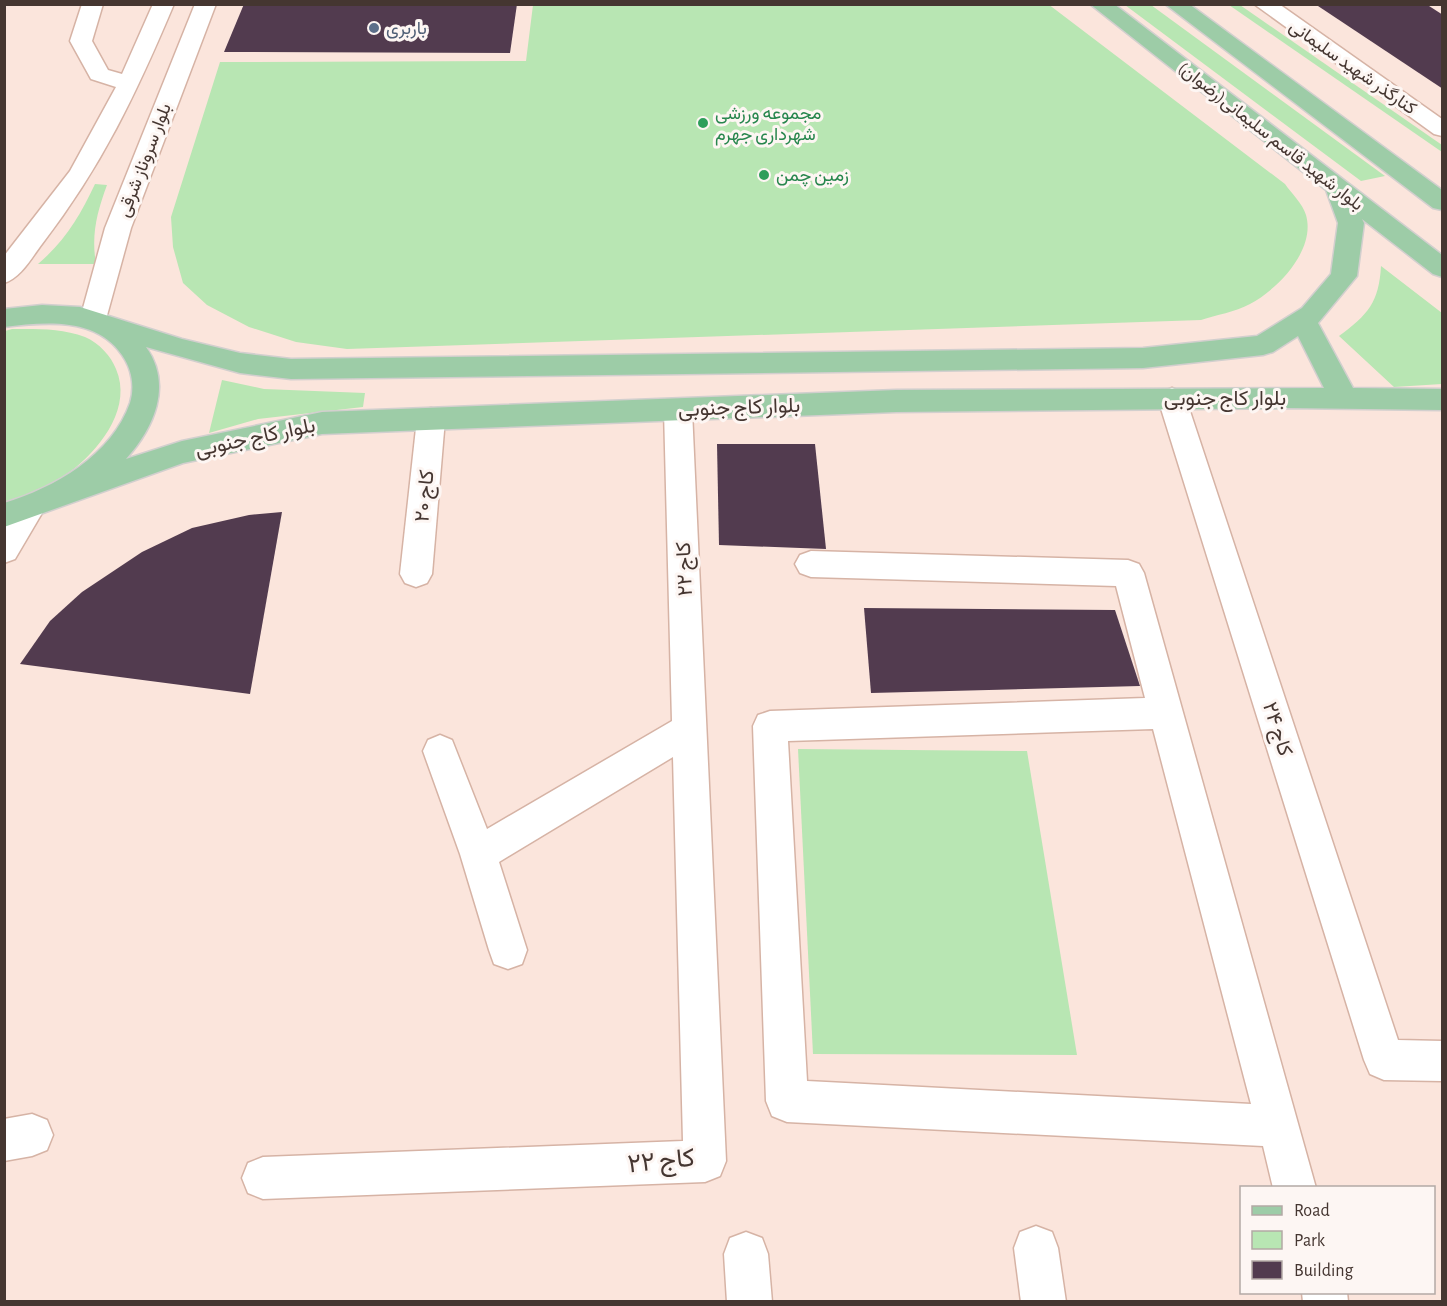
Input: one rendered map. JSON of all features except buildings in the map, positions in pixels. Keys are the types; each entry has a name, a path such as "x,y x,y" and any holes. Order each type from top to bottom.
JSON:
{"main road":[{"name":"بلوار شهید قاسم سلیمانی(رضوان)","path":"1100,4 1443,268"},
{"path":"1174,4 1443,202"},
{"name":"بلوار کاج جنوبی","path":"4,318 28,314 63,313 179,348 240,363 291,369 1143,358 1263,345 1311,315 1344,276 1351,223 1336,186"},
{"path":"1303,320 1344,399"},
{"path":"27,508 93,473 126,440 144,404 146,371 131,344 99,322"},
{"path":"423,367 423,419"},
{"name":"بلوار کاج جنوبی","path":"27,508 132,468 182,452 322,423 896,401 1344,399 1442,402"}],"street":[{"path":"93,4 81,41 99,74 129,84"},
{"name":"بلوار سروناز شرقی","path":"99,322 118,228 112,165 99,142 129,84 165,4"},
{"name":"بلوار سروناز شرقی","path":"4,274 32,241 112,165 206,4"},
{"name":"کنارگذر شهید سلیمانی","path":"1264,4 1443,129"},
{"name":"کاج ۲۴","path":"1172,399 1384,1060 1443,1061"},
{"name":"کاج ۲۲","path":"263,1178 705,1161 678,410"},
{"name":"کاج ۲۰","path":"416,574 423,419"},
{"path":"4,550 27,508"},
{"path":"811,564 1128,573 1294,1186"},
{"path":"1166,713 771,726 787,1101 1279,1126"},
{"path":"478,854 690,729"},
{"path":"440,751 478,854 508,950"},
{"path":"1036,1248 1044,1302"},
{"path":"746,1254 750,1302"}],"green space":[{"name":"مجموعه ورزشی شهرداری جهرم","path":"1048,4 1285,184 1300,203 1306,215 1308,228 1305,242 1292,267 1272,289 1250,304 1201,320 347,349 296,342 249,327 207,305 183,283 173,247 171,217 220,62 526,61 533,5"},
{"path":"1125,5 1151,5 1385,176 1361,181"},
{"path":"1229,5 1240,5 1442,145 1442,152"},
{"path":"95,184 107,185 96,224 94,243 96,264 38,264 71,227"},
{"path":"1381,266 1442,313 1442,384 1394,387 1339,336 1358,321 1370,307 1378,289"},
{"path":"40,329 76,334 95,343 104,350 114,364 120,383 120,397 112,424 85,459 50,484 5,503 5,331"},
{"path":"222,380 264,389 365,393 363,407 258,419 209,433"},
{"path":"798,749 1027,751 1077,1055 813,1054"}],"place":[{"name":"باربری","path":"374,28"},
{"name":"مجموعه ورزشی شهرداری جهرم","path":"703,123"},
{"name":"زمین چمن","path":"764,175"}]}
